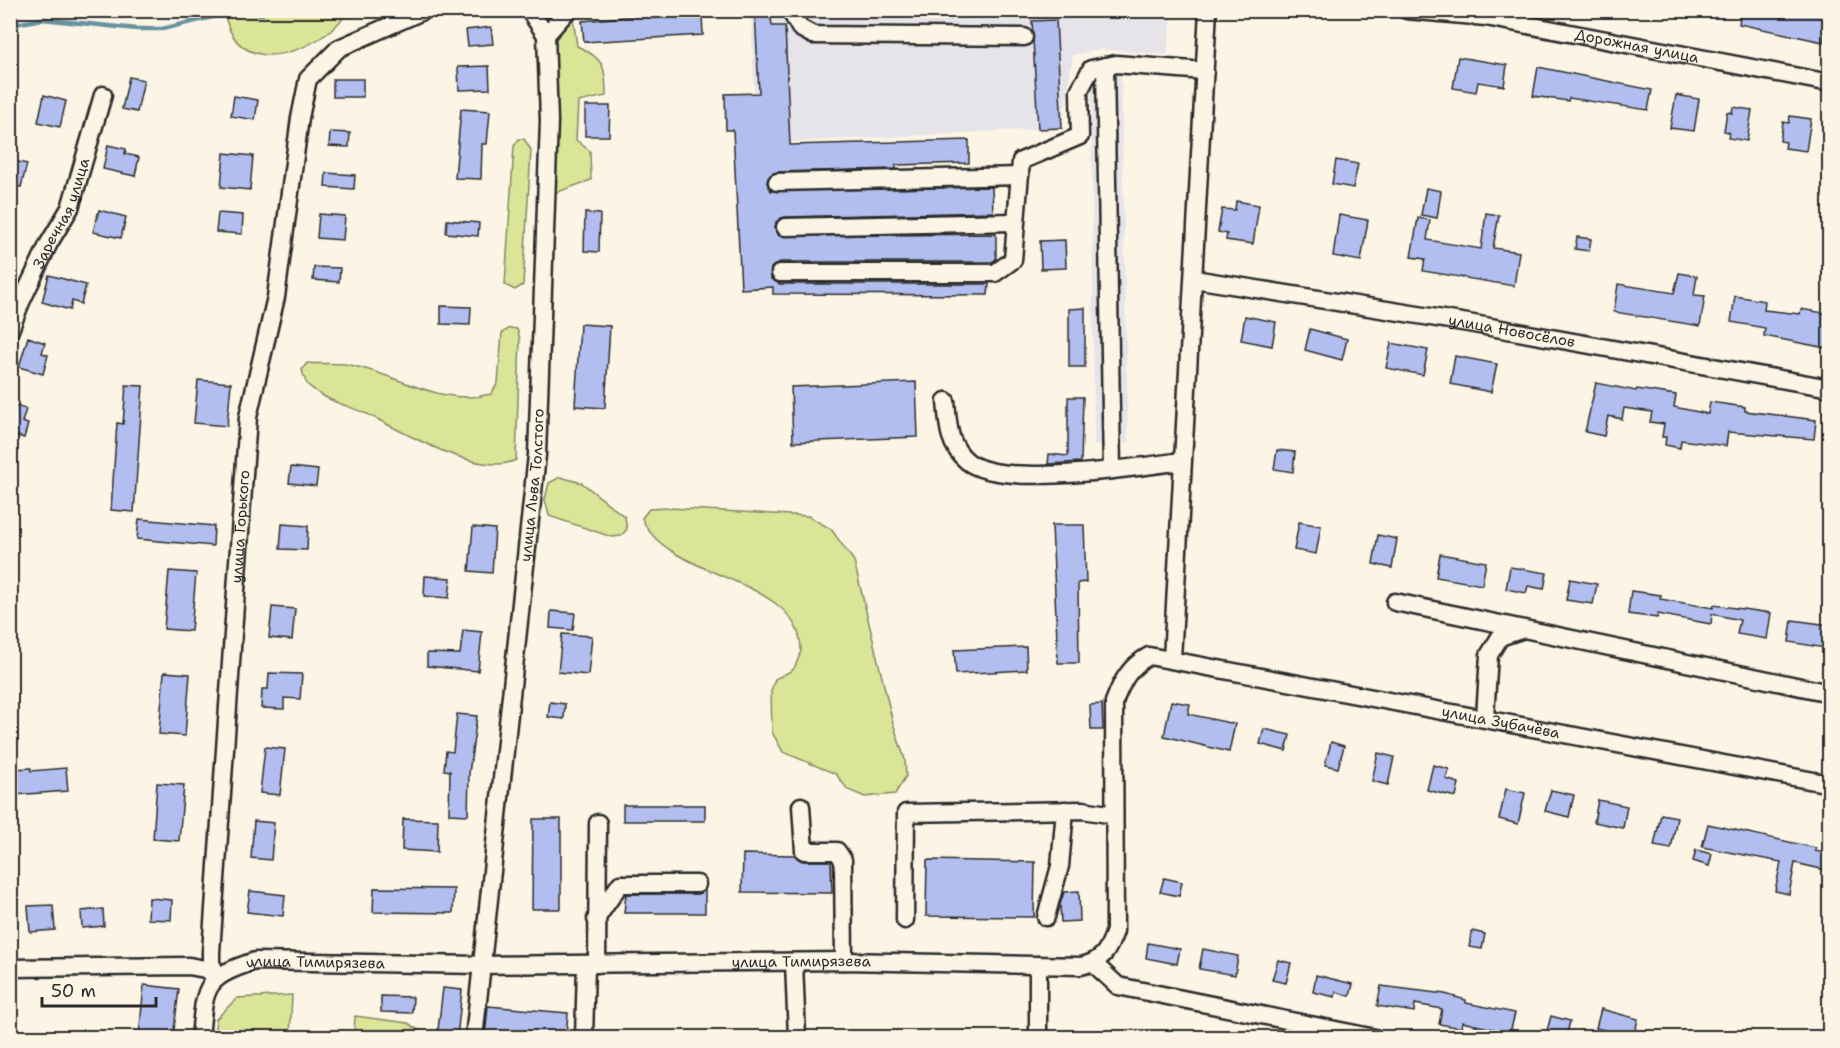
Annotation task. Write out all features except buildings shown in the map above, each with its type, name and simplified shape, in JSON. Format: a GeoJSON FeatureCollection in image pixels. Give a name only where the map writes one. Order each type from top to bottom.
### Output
{"type":"FeatureCollection","features":[{"type":"Feature","properties":{"kind":"street","name":"улица Горького"},"geometry":{"type":"LineString","coordinates":[[200,1038],[204,997],[215,979],[211,952],[248,417],[276,297],[300,118],[308,79],[339,48],[425,10]]}},
{"type":"Feature","properties":{"kind":"street"},"geometry":{"type":"LineString","coordinates":[[530,10],[546,35],[568,10]]}},
{"type":"Feature","properties":{"kind":"street"},"geometry":{"type":"LineString","coordinates":[[790,10],[800,28],[813,35],[1023,38]]}},
{"type":"Feature","properties":{"kind":"street"},"geometry":{"type":"LineString","coordinates":[[1172,659],[1208,10]]}},
{"type":"Feature","properties":{"kind":"street","name":"Дорожная улица"},"geometry":{"type":"LineString","coordinates":[[1406,10],[1502,15],[1830,83]]}},
{"type":"Feature","properties":{"kind":"street","name":"улица Льва Толстого"},"geometry":{"type":"LineString","coordinates":[[474,1038],[480,965],[537,455],[549,121],[546,35]]}},
{"type":"Feature","properties":{"kind":"street"},"geometry":{"type":"LineString","coordinates":[[780,273],[995,273],[1013,260],[1014,222],[1021,161],[1080,136],[1079,91],[1091,69],[1116,64],[1205,71]]}},
{"type":"Feature","properties":{"kind":"street"},"geometry":{"type":"LineString","coordinates":[[1105,66],[1112,470]]}},
{"type":"Feature","properties":{"kind":"street","name":"Заречная улица"},"geometry":{"type":"LineString","coordinates":[[10,330],[45,253],[70,208],[103,94]]}},
{"type":"Feature","properties":{"kind":"street"},"geometry":{"type":"LineString","coordinates":[[777,182],[1020,176]]}},
{"type":"Feature","properties":{"kind":"street"},"geometry":{"type":"LineString","coordinates":[[785,227],[1014,222]]}},
{"type":"Feature","properties":{"kind":"street","name":"улица Новосёлов"},"geometry":{"type":"LineString","coordinates":[[1194,279],[1468,323],[1830,388]]}},
{"type":"Feature","properties":{"kind":"street"},"geometry":{"type":"LineString","coordinates":[[946,401],[949,434],[961,454],[977,467],[1010,473],[1112,470],[1182,461]]}},
{"type":"Feature","properties":{"kind":"street"},"geometry":{"type":"LineString","coordinates":[[1395,602],[1830,693]]}},
{"type":"Feature","properties":{"kind":"street"},"geometry":{"type":"LineString","coordinates":[[1485,717],[1489,655],[1500,637],[1521,630]]}},
{"type":"Feature","properties":{"kind":"street","name":"улица Зубачёва"},"geometry":{"type":"LineString","coordinates":[[1093,963],[1108,953],[1115,931],[1114,702],[1120,684],[1133,665],[1149,656],[1485,717],[1830,784]]}},
{"type":"Feature","properties":{"kind":"street"},"geometry":{"type":"LineString","coordinates":[[801,806],[804,851],[837,851],[843,860],[844,961]]}},
{"type":"Feature","properties":{"kind":"street"},"geometry":{"type":"LineString","coordinates":[[906,920],[906,813],[1065,810],[1114,814]]}},
{"type":"Feature","properties":{"kind":"street"},"geometry":{"type":"LineString","coordinates":[[1046,917],[1059,866],[1065,810]]}},
{"type":"Feature","properties":{"kind":"street"},"geometry":{"type":"LineString","coordinates":[[584,1038],[596,919],[598,823]]}},
{"type":"Feature","properties":{"kind":"street"},"geometry":{"type":"LineString","coordinates":[[596,919],[620,884],[697,884]]}},
{"type":"Feature","properties":{"kind":"street","name":"улица Тимирязева"},"geometry":{"type":"LineString","coordinates":[[215,979],[226,970],[255,961],[480,965],[844,961],[1081,966],[1093,963]]}},
{"type":"Feature","properties":{"kind":"street"},"geometry":{"type":"LineString","coordinates":[[794,962],[797,1038]]}},
{"type":"Feature","properties":{"kind":"street"},"geometry":{"type":"LineString","coordinates":[[1093,963],[1118,986],[1375,1038]]}},
{"type":"Feature","properties":{"kind":"street"},"geometry":{"type":"LineString","coordinates":[[10,968],[189,966],[206,969],[215,979]]}},
{"type":"Feature","properties":{"kind":"street"},"geometry":{"type":"LineString","coordinates":[[1038,966],[1038,1038]]}},
{"type":"Feature","properties":{"kind":"shaded area"},"geometry":{"type":"Polygon","coordinates":[[[751,11],[1173,11],[1167,55],[1101,49],[1073,55],[1062,128],[792,142],[756,138],[751,11]]]}},
{"type":"Feature","properties":{"kind":"shaded area"},"geometry":{"type":"Polygon","coordinates":[[[1110,73],[1121,73],[1128,443],[1117,444],[1110,73]]]}},
{"type":"Feature","properties":{"kind":"shaded area"},"geometry":{"type":"Polygon","coordinates":[[[1091,78],[1103,78],[1106,445],[1094,445],[1091,78]]]}},
{"type":"Feature","properties":{"kind":"green space"},"geometry":{"type":"Polygon","coordinates":[[[224,10],[352,11],[329,32],[310,44],[294,51],[263,54],[250,51],[238,43],[230,30],[224,10]]]}},
{"type":"Feature","properties":{"kind":"green space"},"geometry":{"type":"Polygon","coordinates":[[[573,18],[577,46],[593,55],[602,65],[606,96],[578,102],[576,140],[590,151],[591,180],[555,193],[558,121],[554,37],[573,18]]]}},
{"type":"Feature","properties":{"kind":"green space"},"geometry":{"type":"Polygon","coordinates":[[[519,139],[524,139],[531,150],[523,285],[515,290],[505,285],[514,146],[519,139]]]}},
{"type":"Feature","properties":{"kind":"green space"},"geometry":{"type":"Polygon","coordinates":[[[510,328],[517,329],[520,339],[516,460],[500,464],[482,463],[462,458],[420,441],[367,414],[330,400],[308,385],[302,370],[307,363],[344,364],[435,393],[472,397],[491,394],[498,383],[502,333],[510,328]]]}},
{"type":"Feature","properties":{"kind":"green space"},"geometry":{"type":"Polygon","coordinates":[[[560,477],[582,483],[625,517],[627,529],[621,536],[612,537],[549,516],[545,499],[549,483],[560,477]]]}},
{"type":"Feature","properties":{"kind":"green space"},"geometry":{"type":"Polygon","coordinates":[[[669,508],[808,516],[831,529],[854,561],[893,723],[905,760],[906,776],[895,794],[865,797],[848,790],[836,774],[783,752],[772,732],[771,691],[775,679],[793,670],[799,657],[801,649],[795,625],[779,606],[756,591],[677,554],[656,538],[642,518],[649,509],[669,508]]]}},
{"type":"Feature","properties":{"kind":"green space"},"geometry":{"type":"Polygon","coordinates":[[[292,995],[290,1037],[214,1037],[216,1019],[237,998],[292,995]]]}},
{"type":"Feature","properties":{"kind":"green space"},"geometry":{"type":"Polygon","coordinates":[[[355,1016],[408,1023],[424,1034],[424,1037],[368,1037],[354,1032],[355,1016]]]}},
{"type":"Feature","properties":{"kind":"waterway"},"geometry":{"type":"LineString","coordinates":[[10,25],[42,19],[137,29],[162,29],[229,13],[262,14],[268,10]]}}]}
